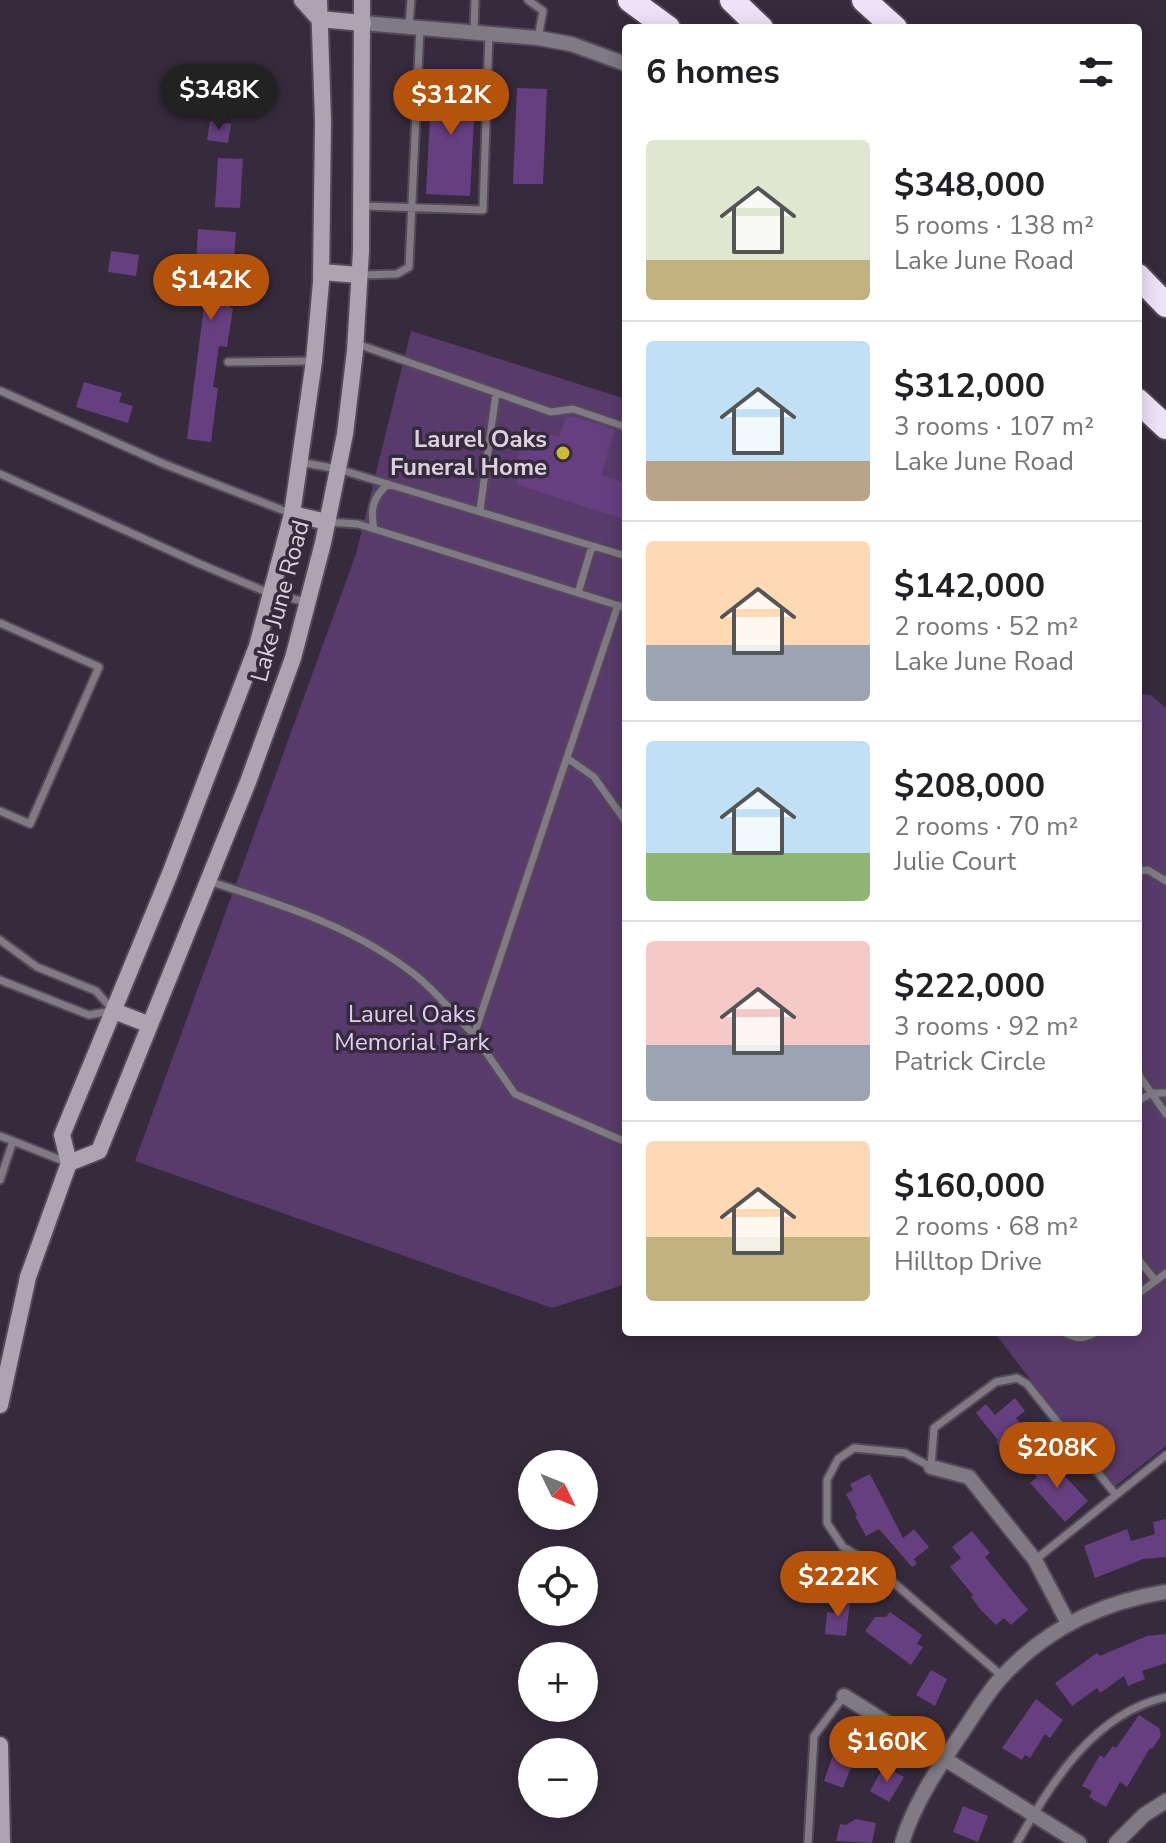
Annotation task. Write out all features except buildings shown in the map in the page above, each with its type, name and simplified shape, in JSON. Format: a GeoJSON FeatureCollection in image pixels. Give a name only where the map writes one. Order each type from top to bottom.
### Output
{"type":"FeatureCollection","features":[{"type":"Feature","properties":{"kind":"highway"},"geometry":{"type":"LineString","coordinates":[[630,0],[663,24]]}},
{"type":"Feature","properties":{"kind":"highway"},"geometry":{"type":"LineString","coordinates":[[732,0],[757,24]]}},
{"type":"Feature","properties":{"kind":"highway"},"geometry":{"type":"LineString","coordinates":[[864,0],[891,24]]}},
{"type":"Feature","properties":{"kind":"highway"},"geometry":{"type":"LineString","coordinates":[[887,0],[908,24]]}},
{"type":"Feature","properties":{"kind":"highway"},"geometry":{"type":"LineString","coordinates":[[1142,280],[1166,305]]}},
{"type":"Feature","properties":{"kind":"highway"},"geometry":{"type":"LineString","coordinates":[[1142,405],[1166,427]]}},
{"type":"Feature","properties":{"kind":"main road"},"geometry":{"type":"LineString","coordinates":[[302,0],[319,19],[363,23]]}},
{"type":"Feature","properties":{"kind":"main road","name":"Lake June Road"},"geometry":{"type":"LineString","coordinates":[[0,1405],[28,1277],[69,1163],[62,1135],[257,646],[292,514],[314,361],[321,272],[323,121],[319,0]]}},
{"type":"Feature","properties":{"kind":"main road","name":"Lake June Road"},"geometry":{"type":"LineString","coordinates":[[69,1163],[99,1151],[248,782],[293,658],[345,434],[355,343],[361,206],[362,0]]}},
{"type":"Feature","properties":{"kind":"main road"},"geometry":{"type":"LineString","coordinates":[[321,272],[359,275]]}},
{"type":"Feature","properties":{"kind":"main road"},"geometry":{"type":"LineString","coordinates":[[292,514],[327,522]]}},
{"type":"Feature","properties":{"kind":"main road"},"geometry":{"type":"LineString","coordinates":[[114,1011],[150,1025]]}},
{"type":"Feature","properties":{"kind":"main road"},"geometry":{"type":"LineString","coordinates":[[0,1745],[2,1843]]}},
{"type":"Feature","properties":{"kind":"street"},"geometry":{"type":"LineString","coordinates":[[363,23],[538,38],[571,44],[622,63]]}},
{"type":"Feature","properties":{"kind":"street"},"geometry":{"type":"LineString","coordinates":[[931,1467],[969,1477],[1035,1560],[1068,1623]]}},
{"type":"Feature","properties":{"kind":"street"},"geometry":{"type":"LineString","coordinates":[[902,1843],[922,1797],[944,1759],[1002,1676],[1031,1647],[1068,1623],[1131,1597],[1166,1592]]}},
{"type":"Feature","properties":{"kind":"street"},"geometry":{"type":"LineString","coordinates":[[844,1696],[1079,1843]]}},
{"type":"Feature","properties":{"kind":"street"},"geometry":{"type":"LineString","coordinates":[[1116,1843],[1144,1815],[1166,1801]]}},
{"type":"Feature","properties":{"kind":"lane"},"geometry":{"type":"LineString","coordinates":[[359,275],[397,274],[409,267],[413,209],[415,27],[411,0]]}},
{"type":"Feature","properties":{"kind":"lane"},"geometry":{"type":"LineString","coordinates":[[361,206],[483,210],[481,32],[475,0]]}},
{"type":"Feature","properties":{"kind":"lane"},"geometry":{"type":"LineString","coordinates":[[528,0],[543,11],[538,38]]}},
{"type":"Feature","properties":{"kind":"lane"},"geometry":{"type":"LineString","coordinates":[[355,343],[551,412],[573,409],[622,426]]}},
{"type":"Feature","properties":{"kind":"lane"},"geometry":{"type":"LineString","coordinates":[[228,362],[314,361]]}},
{"type":"Feature","properties":{"kind":"lane"},"geometry":{"type":"LineString","coordinates":[[1,391],[164,464],[292,514]]}},
{"type":"Feature","properties":{"kind":"lane"},"geometry":{"type":"LineString","coordinates":[[480,510],[496,393]]}},
{"type":"Feature","properties":{"kind":"lane"},"geometry":{"type":"LineString","coordinates":[[299,462],[338,469],[622,555]]}},
{"type":"Feature","properties":{"kind":"lane"},"geometry":{"type":"LineString","coordinates":[[0,474],[32,491],[271,594],[307,602]]}},
{"type":"Feature","properties":{"kind":"lane"},"geometry":{"type":"LineString","coordinates":[[374,529],[371,513],[376,495],[388,484]]}},
{"type":"Feature","properties":{"kind":"lane"},"geometry":{"type":"LineString","coordinates":[[327,522],[358,524],[622,607],[567,758],[474,1035]]}},
{"type":"Feature","properties":{"kind":"lane"},"geometry":{"type":"LineString","coordinates":[[578,593],[592,546]]}},
{"type":"Feature","properties":{"kind":"lane"},"geometry":{"type":"LineString","coordinates":[[0,623],[99,667],[30,824],[0,811]]}},
{"type":"Feature","properties":{"kind":"lane"},"geometry":{"type":"LineString","coordinates":[[567,758],[594,777],[622,816]]}},
{"type":"Feature","properties":{"kind":"lane"},"geometry":{"type":"LineString","coordinates":[[1142,871],[1148,870],[1166,881]]}},
{"type":"Feature","properties":{"kind":"lane"},"geometry":{"type":"LineString","coordinates":[[208,881],[323,920],[374,945],[417,976],[474,1035],[515,1094],[622,1140]]}},
{"type":"Feature","properties":{"kind":"lane"},"geometry":{"type":"LineString","coordinates":[[0,940],[37,967],[96,991],[114,1011]]}},
{"type":"Feature","properties":{"kind":"lane"},"geometry":{"type":"LineString","coordinates":[[0,980],[89,1015],[114,1011]]}},
{"type":"Feature","properties":{"kind":"lane"},"geometry":{"type":"LineString","coordinates":[[1142,1079],[1166,1114]]}},
{"type":"Feature","properties":{"kind":"lane"},"geometry":{"type":"LineString","coordinates":[[1142,1099],[1152,1093],[1166,1093]]}},
{"type":"Feature","properties":{"kind":"lane"},"geometry":{"type":"LineString","coordinates":[[0,1136],[69,1163]]}},
{"type":"Feature","properties":{"kind":"lane"},"geometry":{"type":"LineString","coordinates":[[0,1180],[13,1141]]}},
{"type":"Feature","properties":{"kind":"lane"},"geometry":{"type":"LineString","coordinates":[[1142,1264],[1155,1280]]}},
{"type":"Feature","properties":{"kind":"lane"},"geometry":{"type":"LineString","coordinates":[[1142,1291],[1166,1273]]}},
{"type":"Feature","properties":{"kind":"lane"},"geometry":{"type":"LineString","coordinates":[[1071,1336],[1076,1339],[1090,1336]]}},
{"type":"Feature","properties":{"kind":"lane"},"geometry":{"type":"LineString","coordinates":[[1002,1676],[872,1564],[843,1547],[827,1523],[827,1480],[838,1459],[854,1448],[905,1453],[931,1467],[934,1428],[996,1382],[1017,1378],[1027,1384],[1116,1495]]}},
{"type":"Feature","properties":{"kind":"lane"},"geometry":{"type":"LineString","coordinates":[[1035,1560],[1166,1455]]}},
{"type":"Feature","properties":{"kind":"lane"},"geometry":{"type":"LineString","coordinates":[[808,1843],[814,1736],[844,1696]]}},
{"type":"Feature","properties":{"kind":"lane"},"geometry":{"type":"LineString","coordinates":[[1017,1843],[1033,1815],[1085,1743],[1128,1711],[1147,1701],[1166,1697]]}},
{"type":"Feature","properties":{"kind":"green space","name":"Laurel Oaks Memorial Park"},"geometry":{"type":"Polygon","coordinates":[[[411,331],[622,398],[622,1285],[552,1308],[135,1161],[356,554],[411,331]]]}},
{"type":"Feature","properties":{"kind":"green space"},"geometry":{"type":"Polygon","coordinates":[[[1142,694],[1151,695],[1166,708],[1166,1446],[1113,1488],[997,1336],[1142,1336],[1142,694]]]}},
{"type":"Feature","properties":{"kind":"place","name":"Laurel Oaks Funeral Home"},"geometry":{"type":"Point","coordinates":[563,453]}}]}
